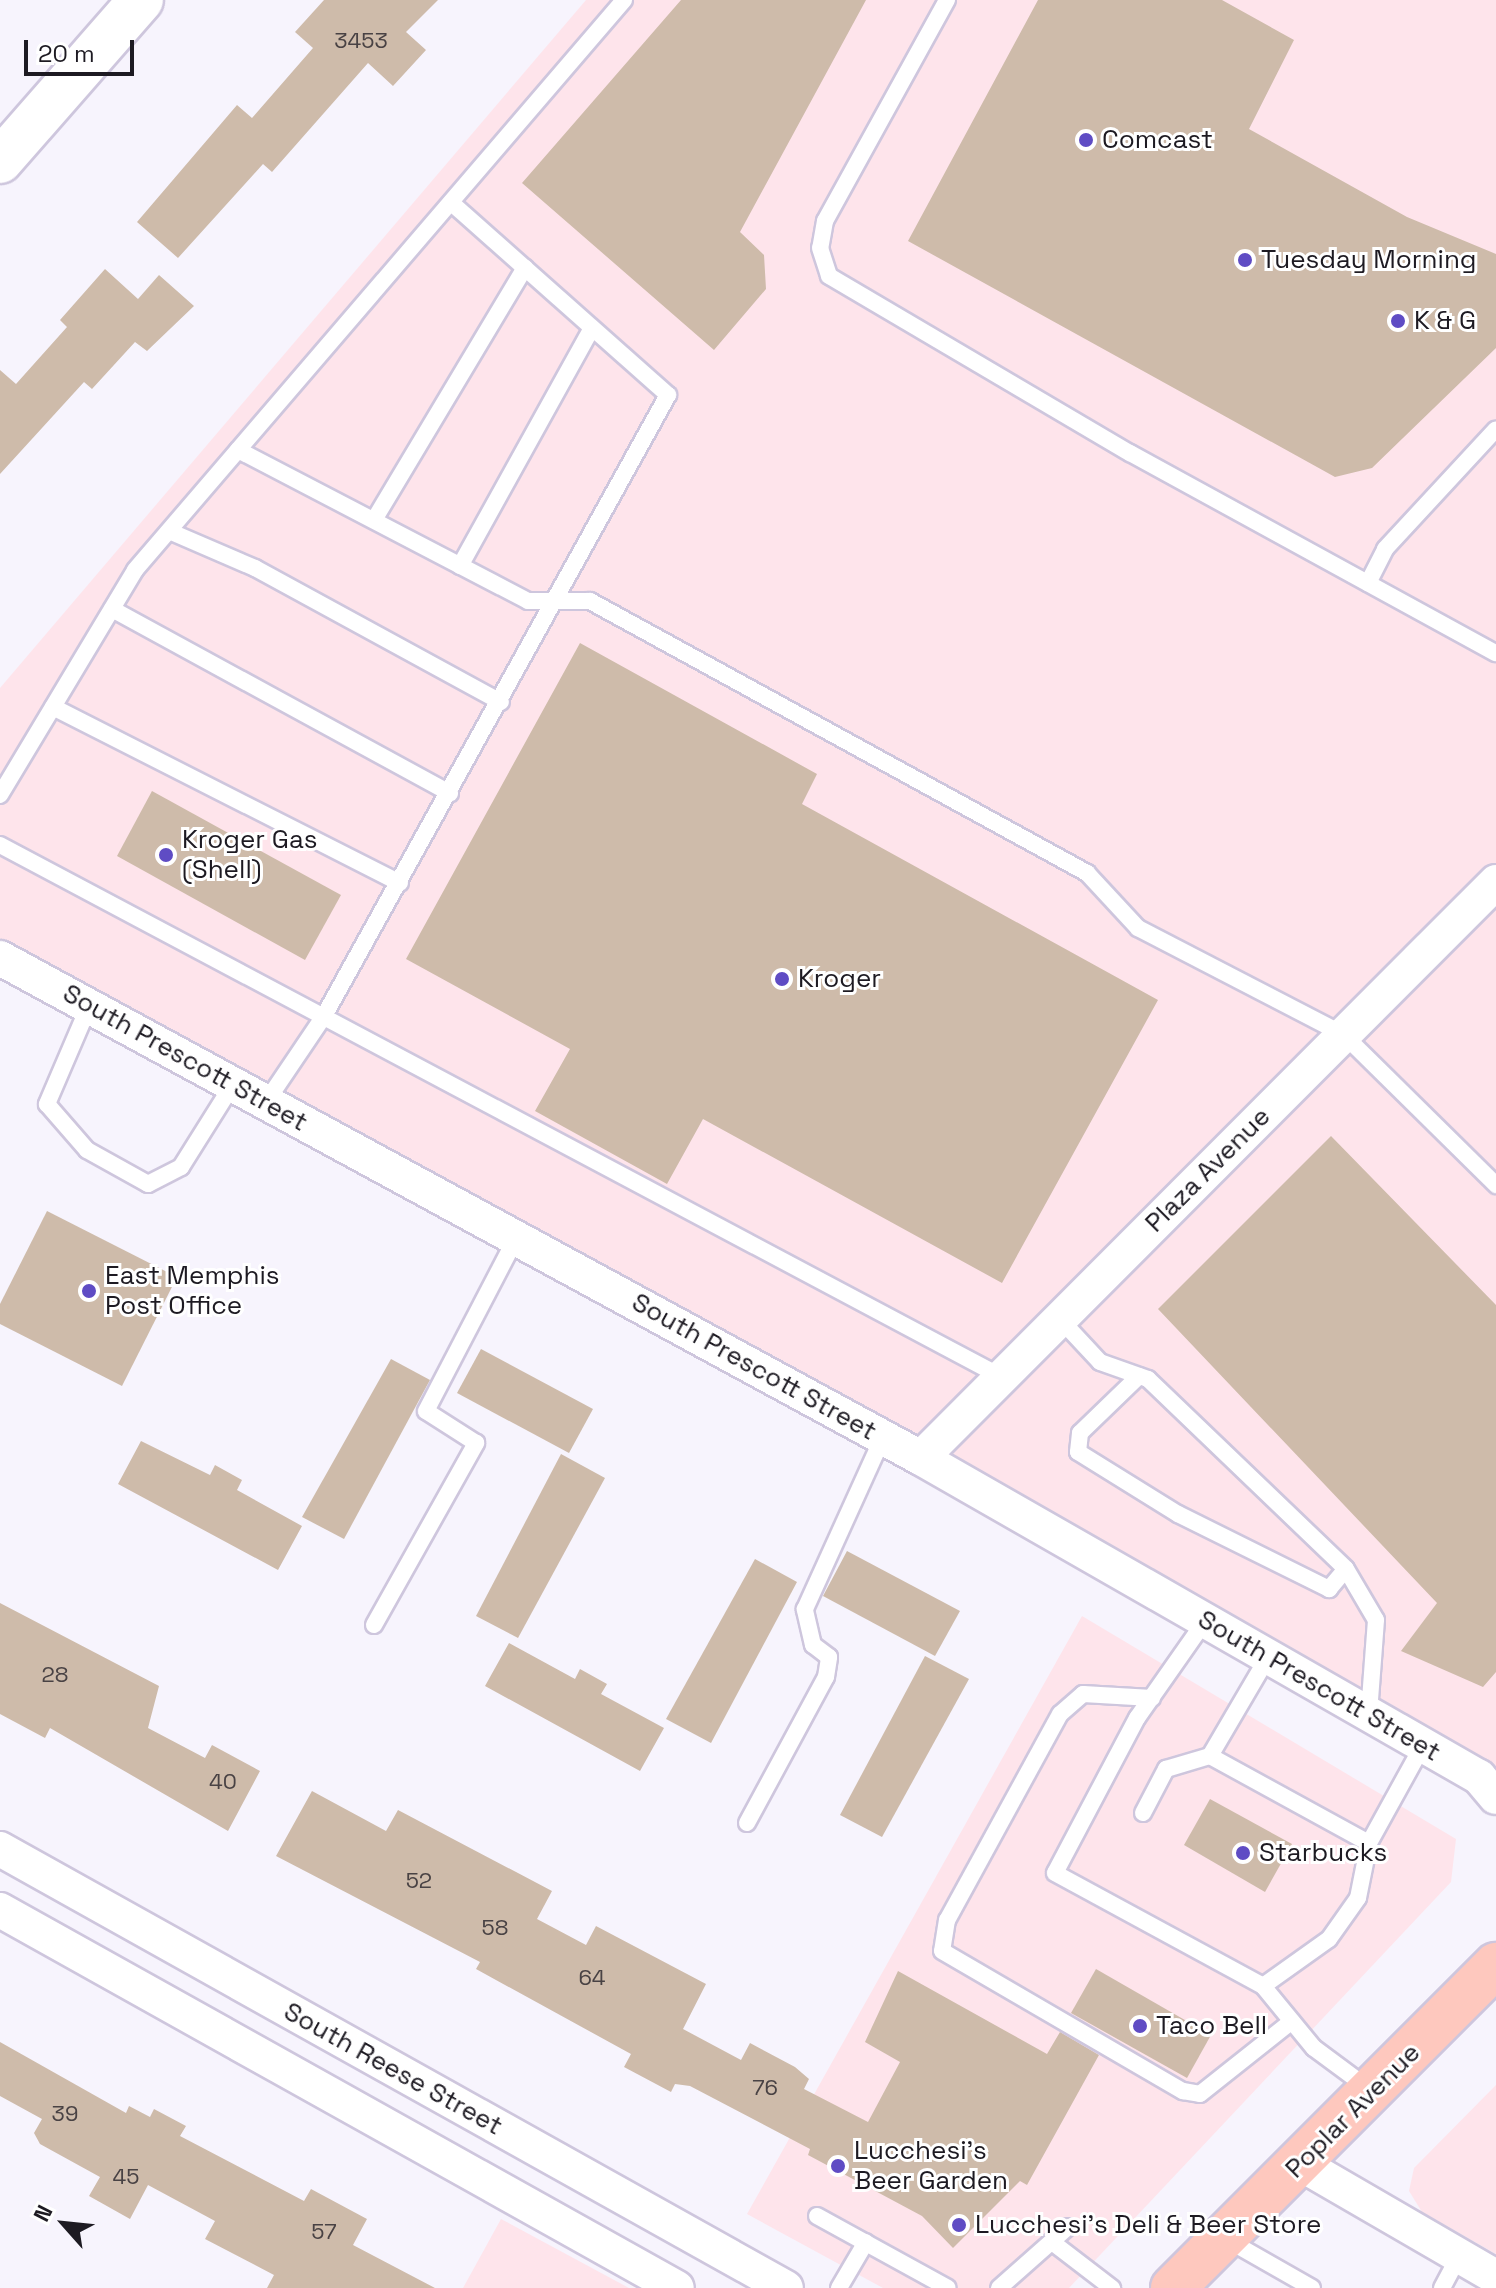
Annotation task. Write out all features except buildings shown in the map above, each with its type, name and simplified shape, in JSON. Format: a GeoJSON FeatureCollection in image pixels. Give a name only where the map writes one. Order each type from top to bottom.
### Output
{"type":"FeatureCollection","features":[{"type":"Feature","properties":{"kind":"main road"},"geometry":{"type":"LineString","coordinates":[[0,161],[141,0]]}},
{"type":"Feature","properties":{"kind":"main road","name":"Poplar Avenue"},"geometry":{"type":"LineString","coordinates":[[1173,2288],[1301,2164],[1496,1965]]}},
{"type":"Feature","properties":{"kind":"street","name":"Plaza Avenue"},"geometry":{"type":"LineString","coordinates":[[921,1458],[1496,882]]}},
{"type":"Feature","properties":{"kind":"street","name":"South Prescott Street"},"geometry":{"type":"LineString","coordinates":[[4,968],[89,1006],[883,1437],[1423,1745],[1490,1778]]}},
{"type":"Feature","properties":{"kind":"street","name":"South Reese Street"},"geometry":{"type":"LineString","coordinates":[[0,1849],[786,2288]]}},
{"type":"Feature","properties":{"kind":"street","name":"South Reese Street"},"geometry":{"type":"LineString","coordinates":[[0,1910],[677,2288]]}},
{"type":"Feature","properties":{"kind":"street"},"geometry":{"type":"LineString","coordinates":[[1301,2164],[1496,2277]]}},
{"type":"Feature","properties":{"kind":"lane"},"geometry":{"type":"LineString","coordinates":[[0,795],[112,609],[169,531],[624,0]]}},
{"type":"Feature","properties":{"kind":"lane"},"geometry":{"type":"LineString","coordinates":[[947,0],[825,221],[820,248],[829,276],[1496,653]]}},
{"type":"Feature","properties":{"kind":"lane"},"geometry":{"type":"LineString","coordinates":[[266,1102],[324,1016],[400,883],[668,395],[451,202]]}},
{"type":"Feature","properties":{"kind":"lane"},"geometry":{"type":"LineString","coordinates":[[374,520],[525,268]]}},
{"type":"Feature","properties":{"kind":"lane"},"geometry":{"type":"LineString","coordinates":[[460,566],[592,328]]}},
{"type":"Feature","properties":{"kind":"lane"},"geometry":{"type":"LineString","coordinates":[[1368,583],[1385,549],[1496,429]]}},
{"type":"Feature","properties":{"kind":"lane"},"geometry":{"type":"LineString","coordinates":[[238,450],[528,601],[590,601],[1087,873],[1138,928],[1344,1035],[1496,1185]]}},
{"type":"Feature","properties":{"kind":"lane"},"geometry":{"type":"LineString","coordinates":[[169,531],[255,568],[501,702]]}},
{"type":"Feature","properties":{"kind":"lane"},"geometry":{"type":"LineString","coordinates":[[112,609],[450,793]]}},
{"type":"Feature","properties":{"kind":"lane"},"geometry":{"type":"LineString","coordinates":[[53,707],[400,883]]}},
{"type":"Feature","properties":{"kind":"lane"},"geometry":{"type":"LineString","coordinates":[[0,845],[1000,1376]]}},
{"type":"Feature","properties":{"kind":"lane"},"geometry":{"type":"LineString","coordinates":[[89,1006],[47,1104],[87,1150],[148,1184],[181,1167],[233,1084]]}},
{"type":"Feature","properties":{"kind":"lane"},"geometry":{"type":"LineString","coordinates":[[374,1625],[476,1443],[426,1411],[516,1238]]}},
{"type":"Feature","properties":{"kind":"lane"},"geometry":{"type":"LineString","coordinates":[[1059,1318],[1100,1362],[1139,1376],[1346,1569],[1376,1620],[1369,1714]]}},
{"type":"Feature","properties":{"kind":"lane"},"geometry":{"type":"LineString","coordinates":[[1139,1376],[1080,1433],[1078,1452],[1178,1514],[1329,1589],[1346,1569]]}},
{"type":"Feature","properties":{"kind":"lane"},"geometry":{"type":"LineString","coordinates":[[747,1823],[826,1677],[829,1657],[813,1645],[805,1609],[883,1437]]}},
{"type":"Feature","properties":{"kind":"lane"},"geometry":{"type":"LineString","coordinates":[[1205,1621],[1152,1698],[1055,1873],[1263,1986],[1314,2048],[1372,2092]]}},
{"type":"Feature","properties":{"kind":"lane"},"geometry":{"type":"LineString","coordinates":[[1143,1813],[1166,1769],[1210,1756],[1268,1657]]}},
{"type":"Feature","properties":{"kind":"lane"},"geometry":{"type":"LineString","coordinates":[[1152,1698],[1083,1694],[1060,1714],[947,1920],[942,1951],[1183,2091],[1200,2094],[1292,2021]]}},
{"type":"Feature","properties":{"kind":"lane"},"geometry":{"type":"LineString","coordinates":[[1263,1986],[1329,1939],[1358,1898],[1369,1843],[1423,1745]]}},
{"type":"Feature","properties":{"kind":"lane"},"geometry":{"type":"LineString","coordinates":[[1210,1756],[1369,1843]]}},
{"type":"Feature","properties":{"kind":"lane"},"geometry":{"type":"LineString","coordinates":[[817,2216],[948,2288]]}},
{"type":"Feature","properties":{"kind":"lane"},"geometry":{"type":"LineString","coordinates":[[1000,2288],[1068,2227]]}},
{"type":"Feature","properties":{"kind":"lane"},"geometry":{"type":"LineString","coordinates":[[1224,2238],[1312,2288]]}},
{"type":"Feature","properties":{"kind":"lane"},"geometry":{"type":"LineString","coordinates":[[839,2288],[866,2242]]}},
{"type":"Feature","properties":{"kind":"lane"},"geometry":{"type":"LineString","coordinates":[[1052,2242],[1112,2288]]}},
{"type":"Feature","properties":{"kind":"lane"},"geometry":{"type":"LineString","coordinates":[[1442,2288],[1459,2256]]}},
{"type":"Feature","properties":{"kind":"shaded area"},"geometry":{"type":"Polygon","coordinates":[[[586,0],[1496,0],[1496,1797],[0,958],[0,688],[586,0]]]}},
{"type":"Feature","properties":{"kind":"shaded area"},"geometry":{"type":"Polygon","coordinates":[[[1082,1616],[1456,1839],[1451,1882],[1069,2288],[883,2288],[747,2214],[1082,1616]]]}},
{"type":"Feature","properties":{"kind":"shaded area"},"geometry":{"type":"Polygon","coordinates":[[[1496,2085],[1496,2254],[1422,2212],[1409,2191],[1414,2168],[1496,2085]]]}},
{"type":"Feature","properties":{"kind":"shaded area"},"geometry":{"type":"Polygon","coordinates":[[[501,2219],[629,2288],[463,2288],[501,2219]]]}},
{"type":"Feature","properties":{"kind":"place","name":"Comcast"},"geometry":{"type":"Point","coordinates":[1086,140]}},
{"type":"Feature","properties":{"kind":"place","name":"Tuesday Morning"},"geometry":{"type":"Point","coordinates":[1245,260]}},
{"type":"Feature","properties":{"kind":"place","name":"K & G"},"geometry":{"type":"Point","coordinates":[1398,321]}},
{"type":"Feature","properties":{"kind":"place","name":"Kroger Gas (Shell)"},"geometry":{"type":"Point","coordinates":[166,855]}},
{"type":"Feature","properties":{"kind":"place","name":"Kroger"},"geometry":{"type":"Point","coordinates":[782,979]}},
{"type":"Feature","properties":{"kind":"place","name":"East Memphis Post Office"},"geometry":{"type":"Point","coordinates":[89,1291]}},
{"type":"Feature","properties":{"kind":"place","name":"Starbucks"},"geometry":{"type":"Point","coordinates":[1243,1853]}},
{"type":"Feature","properties":{"kind":"place","name":"Taco Bell"},"geometry":{"type":"Point","coordinates":[1140,2026]}},
{"type":"Feature","properties":{"kind":"place","name":"Lucchesi's Beer Garden"},"geometry":{"type":"Point","coordinates":[838,2166]}},
{"type":"Feature","properties":{"kind":"place","name":"Lucchesi's Deli & Beer Store"},"geometry":{"type":"Point","coordinates":[959,2225]}}]}
